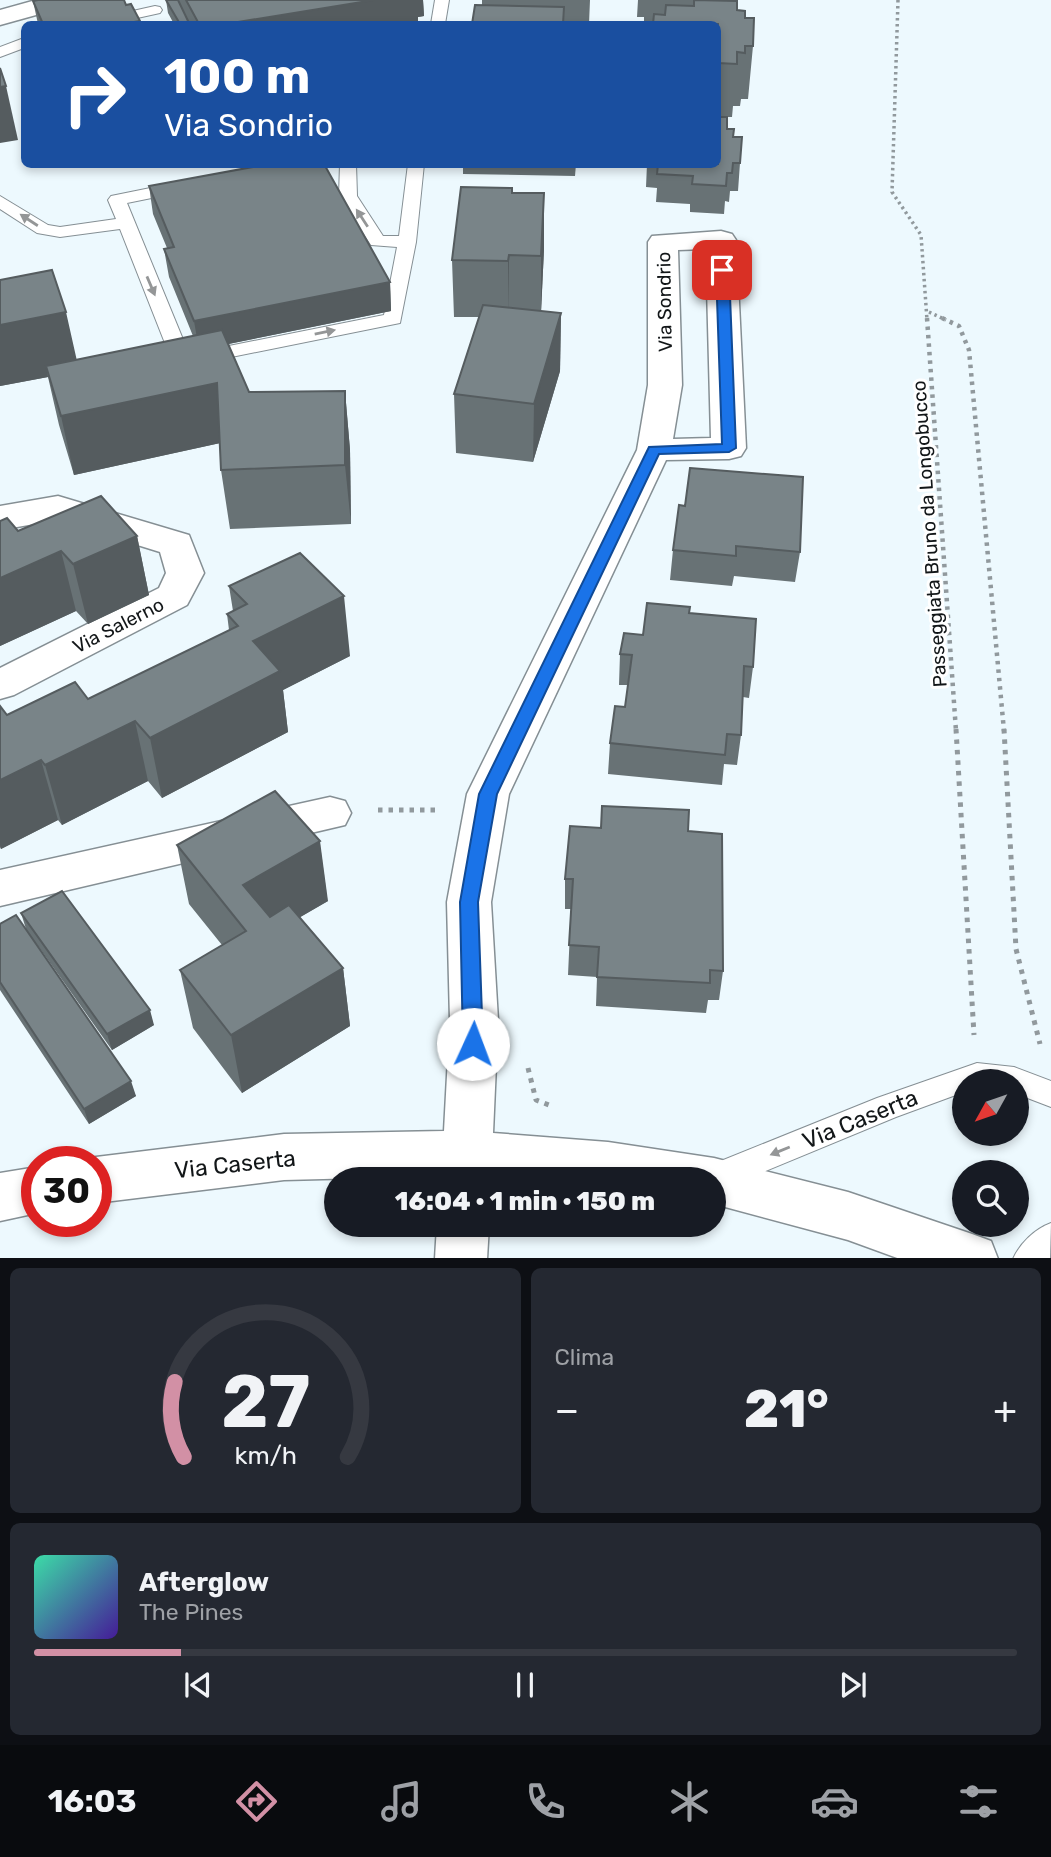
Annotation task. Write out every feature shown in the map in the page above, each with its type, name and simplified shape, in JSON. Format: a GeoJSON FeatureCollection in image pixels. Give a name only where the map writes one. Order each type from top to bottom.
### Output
{"type":"FeatureCollection","features":[{"type":"Feature","properties":{"kind":"street"},"geometry":{"type":"LineString","coordinates":[[0,18],[63,0]]}},
{"type":"Feature","properties":{"kind":"street","name":"Via Sondrio"},"geometry":{"type":"LineString","coordinates":[[466,1166],[474,1020],[469,902],[488,794],[654,450],[665,385],[663,242],[720,240],[729,448],[654,450]]}},
{"type":"Feature","properties":{"kind":"street","name":"Via Salerno"},"geometry":{"type":"LineString","coordinates":[[0,518],[58,508],[176,544],[185,573],[174,596],[0,685]]}},
{"type":"Feature","properties":{"kind":"street"},"geometry":{"type":"LineString","coordinates":[[0,888],[331,813]]}},
{"type":"Feature","properties":{"kind":"street","name":"Via Caserta"},"geometry":{"type":"LineString","coordinates":[[112,1178],[284,1157],[466,1166],[622,1167]]}},
{"type":"Feature","properties":{"kind":"street","name":"Via Caserta"},"geometry":{"type":"LineString","coordinates":[[726,1184],[848,1216],[972,1258]]}},
{"type":"Feature","properties":{"kind":"street"},"geometry":{"type":"LineString","coordinates":[[0,1197],[21,1193]]}},
{"type":"Feature","properties":{"kind":"street"},"geometry":{"type":"LineString","coordinates":[[461,1258],[462,1237]]}},
{"type":"Feature","properties":{"kind":"lane"},"geometry":{"type":"LineString","coordinates":[[438,21],[442,0]]}},
{"type":"Feature","properties":{"kind":"lane"},"geometry":{"type":"LineString","coordinates":[[102,21],[155,4],[162,21]]}},
{"type":"Feature","properties":{"kind":"lane"},"geometry":{"type":"LineString","coordinates":[[0,52],[21,44]]}},
{"type":"Feature","properties":{"kind":"lane"},"geometry":{"type":"LineString","coordinates":[[348,168],[348,196],[377,241],[407,242]]}},
{"type":"Feature","properties":{"kind":"lane"},"geometry":{"type":"LineString","coordinates":[[194,184],[117,200],[124,223],[182,361],[393,319],[407,242],[416,168]]}},
{"type":"Feature","properties":{"kind":"lane"},"geometry":{"type":"LineString","coordinates":[[0,201],[43,229],[60,232],[124,223]]}},
{"type":"Feature","properties":{"kind":"lane","name":"Via Caserta"},"geometry":{"type":"LineString","coordinates":[[726,1174],[887,1107],[952,1084]]}},
{"type":"Feature","properties":{"kind":"lane","name":"Via Caserta"},"geometry":{"type":"LineString","coordinates":[[1029,1085],[1049,1092]]}},
{"type":"Feature","properties":{"kind":"lane"},"geometry":{"type":"LineString","coordinates":[[1028,1258],[1051,1237]]}},
{"type":"Feature","properties":{"kind":"path","name":"Passeggiata Bruno da Longobucco"},"geometry":{"type":"LineString","coordinates":[[898,0],[892,192],[922,235],[977,1069]]}},
{"type":"Feature","properties":{"kind":"path"},"geometry":{"type":"LineString","coordinates":[[929,312],[959,326],[969,350],[1003,720],[1016,949],[1043,1054],[1049,1092]]}},
{"type":"Feature","properties":{"kind":"path"},"geometry":{"type":"LineString","coordinates":[[331,813],[373,810],[486,810]]}},
{"type":"Feature","properties":{"kind":"path"},"geometry":{"type":"LineString","coordinates":[[528,1057],[536,1100],[558,1108]]}},
{"type":"Feature","properties":{"kind":"building"},"geometry":{"type":"Polygon","coordinates":[[[124,0],[126,5],[131,4],[140,21],[42,21],[33,1],[124,0]]]}},
{"type":"Feature","properties":{"kind":"building"},"geometry":{"type":"Polygon","coordinates":[[[166,0],[178,0],[188,21],[178,21],[166,0]]]}},
{"type":"Feature","properties":{"kind":"building"},"geometry":{"type":"Polygon","coordinates":[[[186,0],[374,0],[244,21],[197,21],[186,0]]]}},
{"type":"Feature","properties":{"kind":"building"},"geometry":{"type":"Polygon","coordinates":[[[694,0],[737,1],[737,10],[745,11],[745,18],[754,18],[753,46],[745,46],[745,53],[737,52],[737,64],[721,63],[721,21],[653,21],[654,14],[665,15],[666,5],[694,6],[694,0]]]}},
{"type":"Feature","properties":{"kind":"building"},"geometry":{"type":"Polygon","coordinates":[[[475,5],[564,7],[563,21],[472,21],[475,5]]]}},
{"type":"Feature","properties":{"kind":"building"},"geometry":{"type":"Polygon","coordinates":[[[0,68],[6,86],[0,87],[0,68]]]}},
{"type":"Feature","properties":{"kind":"building"},"geometry":{"type":"Polygon","coordinates":[[[721,117],[727,117],[727,129],[734,129],[733,137],[742,137],[740,163],[733,163],[732,173],[727,173],[726,186],[692,184],[693,176],[657,174],[658,168],[721,168],[721,117]]]}},
{"type":"Feature","properties":{"kind":"building"},"geometry":{"type":"Polygon","coordinates":[[[247,168],[326,168],[390,282],[194,321],[164,249],[174,247],[149,186],[247,168]]]}},
{"type":"Feature","properties":{"kind":"building"},"geometry":{"type":"Polygon","coordinates":[[[461,187],[512,188],[512,193],[544,193],[541,256],[509,255],[508,261],[452,260],[461,187]]]}},
{"type":"Feature","properties":{"kind":"building"},"geometry":{"type":"Polygon","coordinates":[[[52,270],[66,312],[0,325],[0,280],[52,270]]]}},
{"type":"Feature","properties":{"kind":"building"},"geometry":{"type":"Polygon","coordinates":[[[483,305],[561,313],[534,404],[454,394],[483,305]]]}},
{"type":"Feature","properties":{"kind":"building"},"geometry":{"type":"Polygon","coordinates":[[[222,330],[249,392],[345,391],[345,465],[221,470],[217,383],[61,416],[46,366],[222,330]]]}},
{"type":"Feature","properties":{"kind":"building"},"geometry":{"type":"Polygon","coordinates":[[[690,468],[803,477],[800,552],[736,546],[736,556],[673,550],[679,505],[685,506],[690,468]]]}},
{"type":"Feature","properties":{"kind":"building"},"geometry":{"type":"Polygon","coordinates":[[[101,496],[137,536],[73,564],[61,551],[0,578],[0,521],[7,518],[18,531],[101,496]]]}},
{"type":"Feature","properties":{"kind":"building"},"geometry":{"type":"Polygon","coordinates":[[[300,553],[344,596],[253,641],[280,671],[150,738],[135,721],[45,765],[41,760],[0,780],[0,706],[7,715],[75,682],[88,699],[238,626],[227,614],[247,604],[229,586],[300,553]]]}},
{"type":"Feature","properties":{"kind":"building"},"geometry":{"type":"Polygon","coordinates":[[[647,603],[690,607],[689,613],[756,619],[753,667],[744,666],[741,735],[727,734],[725,755],[610,743],[615,706],[625,707],[632,655],[620,654],[624,633],[643,635],[647,603]]]}},
{"type":"Feature","properties":{"kind":"building"},"geometry":{"type":"Polygon","coordinates":[[[275,791],[320,841],[243,885],[270,917],[289,905],[343,968],[231,1035],[180,970],[246,931],[177,845],[275,791]]]}},
{"type":"Feature","properties":{"kind":"building"},"geometry":{"type":"Polygon","coordinates":[[[602,806],[689,810],[688,831],[722,834],[723,971],[710,970],[710,983],[597,977],[599,947],[569,945],[573,879],[565,879],[570,826],[601,828],[602,806]]]}},
{"type":"Feature","properties":{"kind":"building"},"geometry":{"type":"Polygon","coordinates":[[[62,891],[150,1010],[107,1034],[21,913],[62,891]]]}},
{"type":"Feature","properties":{"kind":"building"},"geometry":{"type":"Polygon","coordinates":[[[16,915],[131,1081],[84,1109],[0,982],[0,924],[16,915]]]}},
{"type":"Feature","properties":{"kind":"route"},"geometry":{"type":"LineString","coordinates":[[473,1044],[469,902],[488,794],[654,450],[729,448],[722,270]]}}]}
